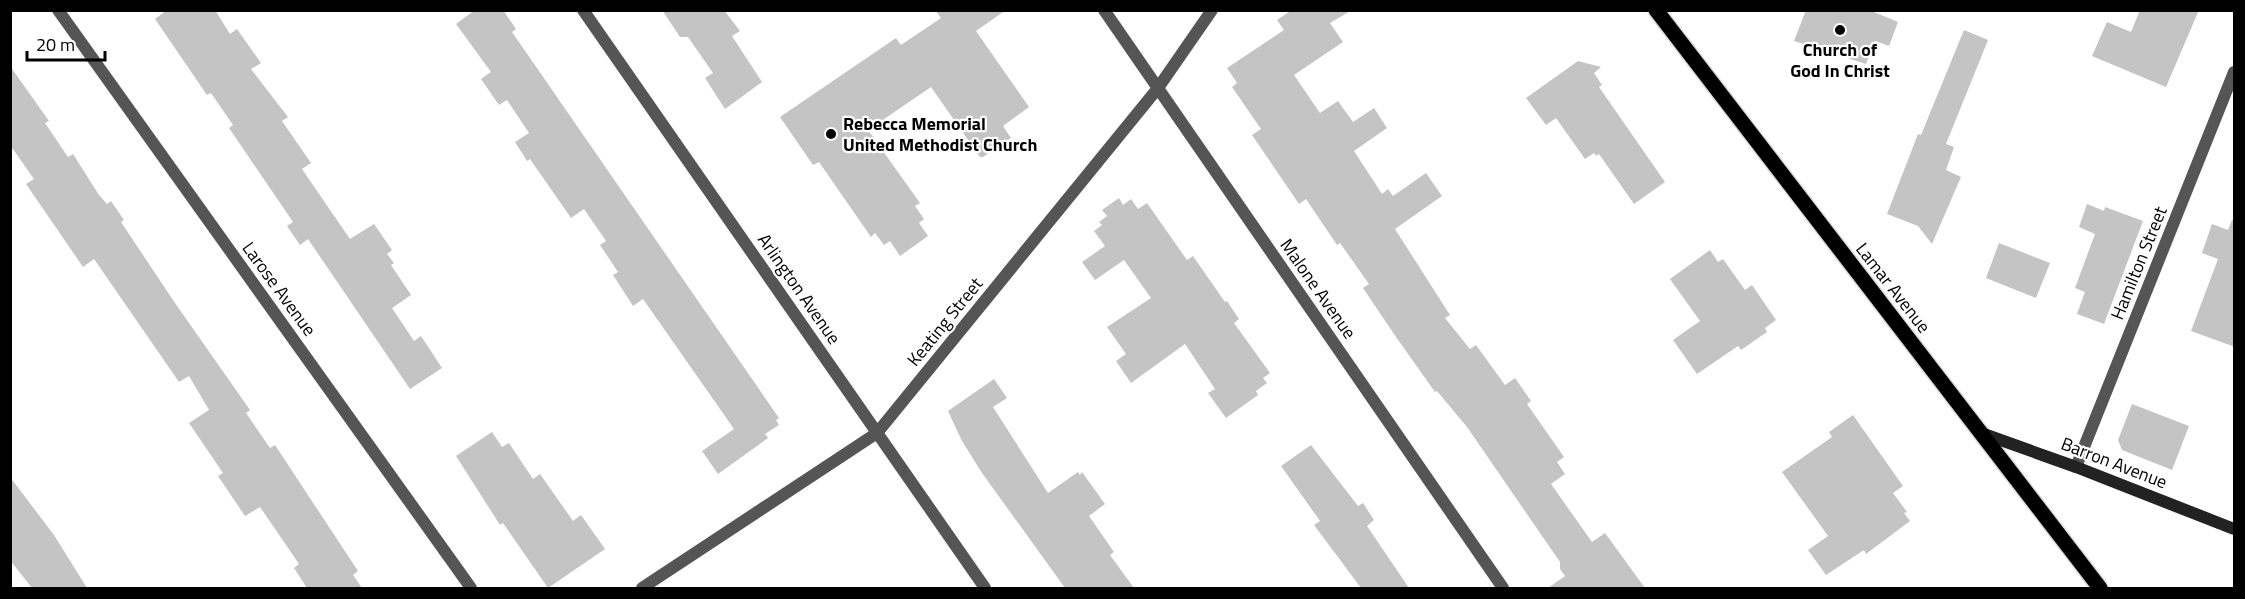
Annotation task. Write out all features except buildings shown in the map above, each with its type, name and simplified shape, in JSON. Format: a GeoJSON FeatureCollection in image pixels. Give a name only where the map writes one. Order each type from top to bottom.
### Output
{"type":"FeatureCollection","features":[{"type":"Feature","properties":{"kind":"main road","name":"Lamar Avenue"},"geometry":{"type":"LineString","coordinates":[[1656,10],[2100,588]]}},
{"type":"Feature","properties":{"kind":"main road","name":"Barron Avenue"},"geometry":{"type":"LineString","coordinates":[[1980,432],[2235,529]]}},
{"type":"Feature","properties":{"kind":"street","name":"Larose Avenue"},"geometry":{"type":"LineString","coordinates":[[58,10],[471,588]]}},
{"type":"Feature","properties":{"kind":"street","name":"Arlington Avenue"},"geometry":{"type":"LineString","coordinates":[[583,10],[985,588]]}},
{"type":"Feature","properties":{"kind":"street","name":"Malone Avenue"},"geometry":{"type":"LineString","coordinates":[[1104,10],[1503,588]]}},
{"type":"Feature","properties":{"kind":"street","name":"Keating Street"},"geometry":{"type":"LineString","coordinates":[[642,588],[877,433],[1158,88],[1212,10]]}},
{"type":"Feature","properties":{"kind":"street","name":"Hamilton Street"},"geometry":{"type":"LineString","coordinates":[[2076,467],[2235,72]]}},
{"type":"Feature","properties":{"kind":"place","name":"Church of God In Christ"},"geometry":{"type":"Point","coordinates":[1840,30]}},
{"type":"Feature","properties":{"kind":"place","name":"Rebecca Memorial United Methodist Church"},"geometry":{"type":"Point","coordinates":[831,134]}}]}
